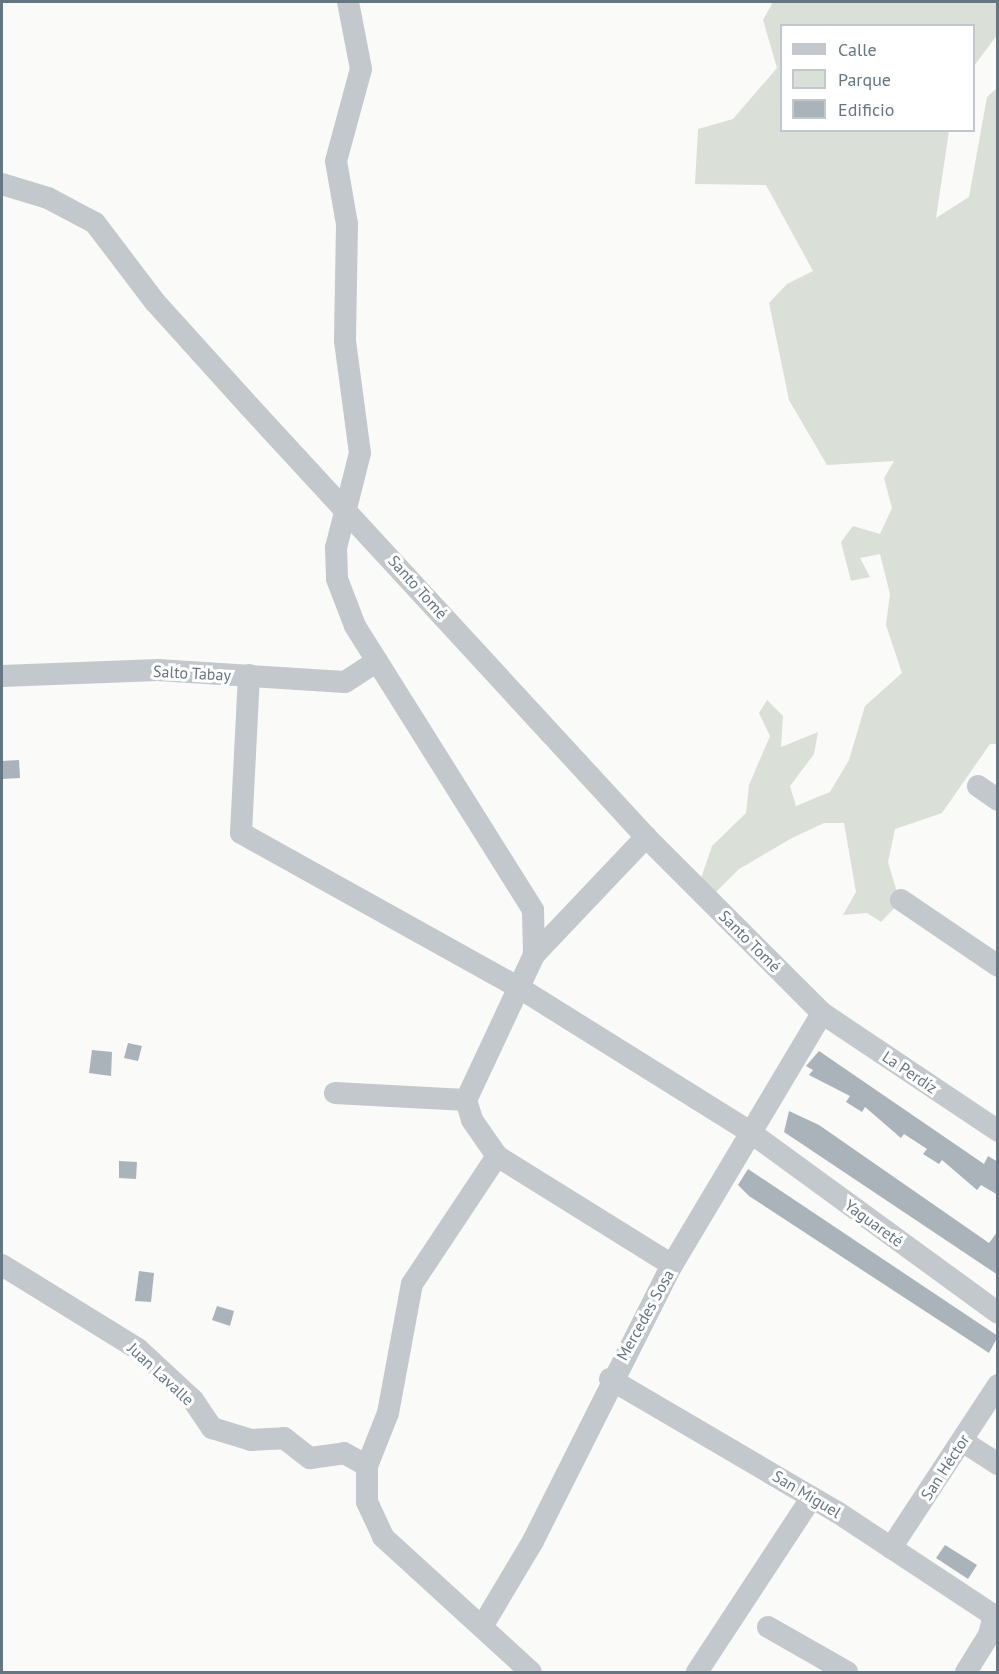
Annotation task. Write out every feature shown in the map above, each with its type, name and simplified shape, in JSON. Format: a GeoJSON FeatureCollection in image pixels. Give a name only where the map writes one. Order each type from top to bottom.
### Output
{"type":"FeatureCollection","features":[{"type":"Feature","properties":{"kind":"street"},"geometry":{"type":"LineString","coordinates":[[348,2],[361,69],[336,161],[347,224],[345,341],[360,453],[349,511],[336,548],[338,579],[355,626],[522,885],[533,910],[534,955]]}},
{"type":"Feature","properties":{"kind":"street","name":"Santo Tomé"},"geometry":{"type":"LineString","coordinates":[[2,184],[48,198],[95,223],[155,302],[646,837],[822,1013]]}},
{"type":"Feature","properties":{"kind":"street","name":"Salto Tabay"},"geometry":{"type":"LineString","coordinates":[[2,676],[158,670],[345,682],[377,661]]}},
{"type":"Feature","properties":{"kind":"street","name":"Yaguareté"},"geometry":{"type":"LineString","coordinates":[[249,675],[241,833],[518,987],[750,1132],[998,1313]]}},
{"type":"Feature","properties":{"kind":"street"},"geometry":{"type":"LineString","coordinates":[[978,786],[998,800]]}},
{"type":"Feature","properties":{"kind":"street"},"geometry":{"type":"LineString","coordinates":[[646,837],[534,955],[466,1100],[472,1120],[497,1156],[672,1264]]}},
{"type":"Feature","properties":{"kind":"street"},"geometry":{"type":"LineString","coordinates":[[901,900],[998,966]]}},
{"type":"Feature","properties":{"kind":"street","name":"La Perdíz"},"geometry":{"type":"LineString","coordinates":[[822,1013],[998,1131]]}},
{"type":"Feature","properties":{"kind":"street","name":"Mercedes Sosa"},"geometry":{"type":"LineString","coordinates":[[483,1625],[533,1541],[610,1379],[672,1264],[822,1013]]}},
{"type":"Feature","properties":{"kind":"street"},"geometry":{"type":"LineString","coordinates":[[335,1093],[466,1100]]}},
{"type":"Feature","properties":{"kind":"street"},"geometry":{"type":"LineString","coordinates":[[497,1156],[412,1284],[388,1413],[367,1466],[367,1502],[383,1536],[483,1625],[520,1669]]}},
{"type":"Feature","properties":{"kind":"street","name":"Juan Lavalle"},"geometry":{"type":"LineString","coordinates":[[2,1265],[138,1349],[193,1400],[212,1428],[251,1440],[284,1438],[310,1458],[344,1453],[367,1466]]}},
{"type":"Feature","properties":{"kind":"street","name":"San Miguel"},"geometry":{"type":"LineString","coordinates":[[610,1379],[812,1497],[996,1617]]}},
{"type":"Feature","properties":{"kind":"street","name":"San Héctor"},"geometry":{"type":"LineString","coordinates":[[891,1548],[998,1385]]}},
{"type":"Feature","properties":{"kind":"street"},"geometry":{"type":"LineString","coordinates":[[962,1441],[998,1464]]}},
{"type":"Feature","properties":{"kind":"street"},"geometry":{"type":"LineString","coordinates":[[697,1672],[812,1497]]}},
{"type":"Feature","properties":{"kind":"street"},"geometry":{"type":"LineString","coordinates":[[966,1672],[989,1635],[996,1617]]}},
{"type":"Feature","properties":{"kind":"street"},"geometry":{"type":"LineString","coordinates":[[768,1627],[848,1672]]}},
{"type":"Feature","properties":{"kind":"green space"},"geometry":{"type":"Polygon","coordinates":[[[773,2],[997,2],[997,35],[975,65],[975,24],[780,24],[780,132],[949,132],[936,218],[969,197],[987,97],[997,88],[997,744],[990,744],[942,813],[895,829],[888,862],[900,902],[881,922],[867,913],[843,915],[856,892],[844,823],[824,823],[792,838],[739,869],[715,893],[698,887],[712,846],[746,813],[749,785],[770,736],[759,713],[767,700],[783,716],[781,747],[818,732],[814,754],[790,786],[796,806],[830,792],[849,760],[865,706],[902,673],[886,625],[890,594],[880,554],[860,558],[870,577],[851,581],[841,542],[853,526],[880,534],[892,508],[884,478],[894,461],[827,465],[789,400],[769,303],[787,284],[813,271],[766,185],[695,184],[698,129],[733,119],[777,68],[763,20],[773,2]]]}},
{"type":"Feature","properties":{"kind":"building"},"geometry":{"type":"Polygon","coordinates":[[[19,760],[20,778],[2,779],[2,761],[19,760]]]}},
{"type":"Feature","properties":{"kind":"building"},"geometry":{"type":"Polygon","coordinates":[[[128,1043],[142,1046],[138,1061],[124,1058],[128,1043]]]}},
{"type":"Feature","properties":{"kind":"building"},"geometry":{"type":"Polygon","coordinates":[[[92,1050],[112,1052],[111,1076],[89,1073],[92,1050]]]}},
{"type":"Feature","properties":{"kind":"building"},"geometry":{"type":"Polygon","coordinates":[[[819,1051],[984,1164],[988,1156],[998,1162],[998,1195],[981,1185],[977,1190],[942,1160],[939,1164],[923,1154],[927,1149],[904,1134],[901,1138],[865,1107],[862,1112],[846,1102],[850,1096],[809,1075],[813,1070],[806,1066],[819,1051]]]}},
{"type":"Feature","properties":{"kind":"building"},"geometry":{"type":"Polygon","coordinates":[[[789,1111],[819,1125],[989,1243],[998,1231],[998,1275],[784,1132],[789,1111]]]}},
{"type":"Feature","properties":{"kind":"building"},"geometry":{"type":"Polygon","coordinates":[[[119,1161],[137,1162],[136,1179],[119,1178],[119,1161]]]}},
{"type":"Feature","properties":{"kind":"building"},"geometry":{"type":"Polygon","coordinates":[[[748,1169],[998,1336],[989,1353],[749,1196],[738,1185],[748,1169]]]}},
{"type":"Feature","properties":{"kind":"building"},"geometry":{"type":"Polygon","coordinates":[[[139,1271],[154,1273],[151,1302],[135,1301],[139,1271]]]}},
{"type":"Feature","properties":{"kind":"building"},"geometry":{"type":"Polygon","coordinates":[[[217,1306],[234,1311],[230,1326],[212,1320],[217,1306]]]}},
{"type":"Feature","properties":{"kind":"building"},"geometry":{"type":"Polygon","coordinates":[[[945,1545],[977,1565],[968,1579],[936,1558],[945,1545]]]}}]}
